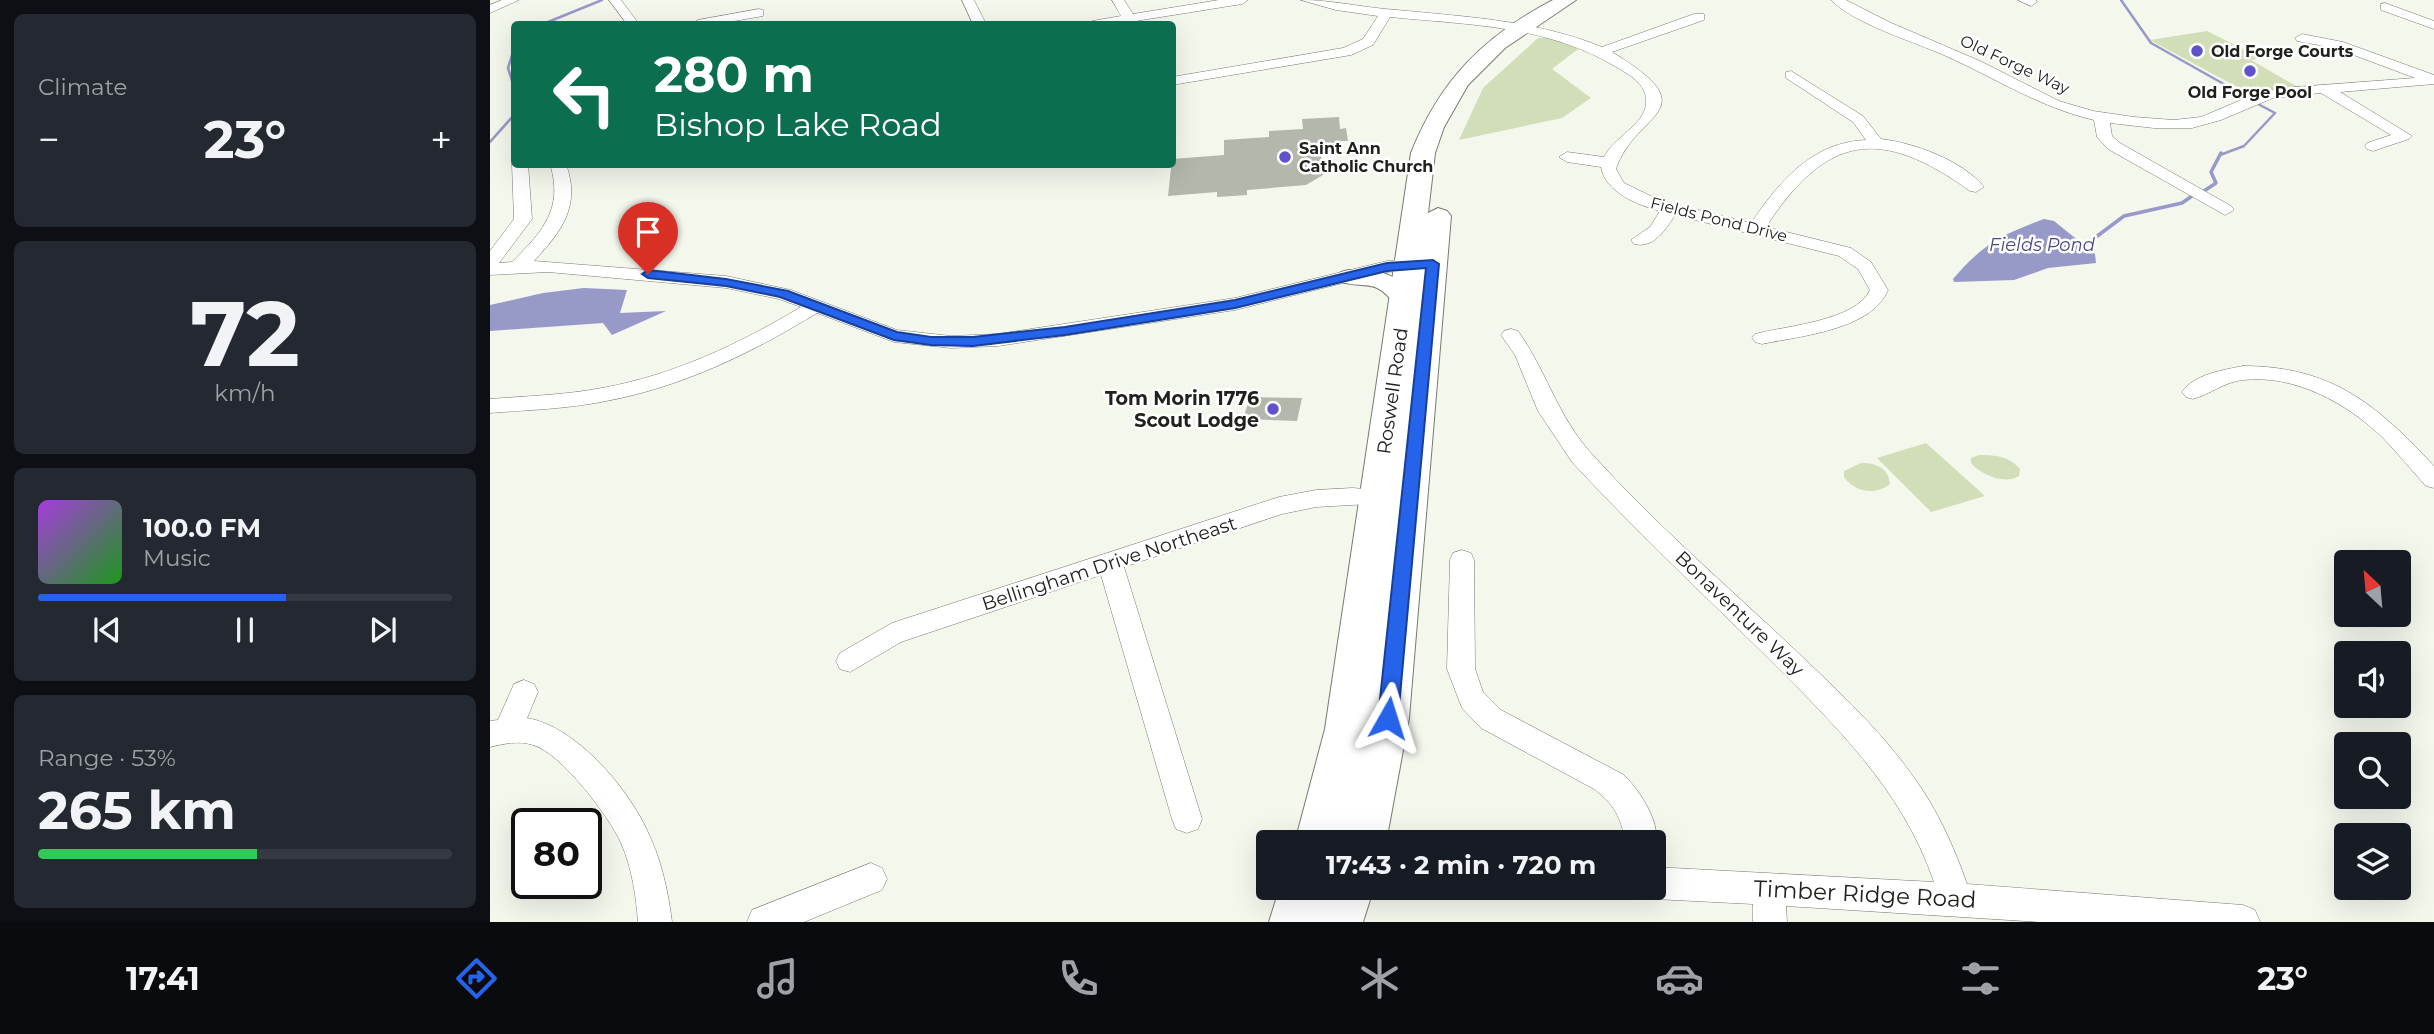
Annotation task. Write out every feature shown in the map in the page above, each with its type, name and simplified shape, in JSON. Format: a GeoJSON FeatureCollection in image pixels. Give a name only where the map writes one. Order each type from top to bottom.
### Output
{"type":"FeatureCollection","features":[{"type":"Feature","properties":{"kind":"highway","name":"Roswell Road"},"geometry":{"type":"LineString","coordinates":[[1365,830],[1388,718],[1421,264],[1442,171],[1458,114],[1482,77],[1526,29],[1567,0]]}},
{"type":"Feature","properties":{"kind":"highway","name":"Roswell Road"},"geometry":{"type":"LineString","coordinates":[[1526,29],[1591,0]]}},
{"type":"Feature","properties":{"kind":"highway","name":"Roswell Road"},"geometry":{"type":"LineString","coordinates":[[1321,830],[1346,729],[1404,301],[1421,264]]}},
{"type":"Feature","properties":{"kind":"highway"},"geometry":{"type":"LineString","coordinates":[[1293,922],[1300,900]]}},
{"type":"Feature","properties":{"kind":"highway"},"geometry":{"type":"LineString","coordinates":[[1339,922],[1346,900]]}},
{"type":"Feature","properties":{"kind":"main road"},"geometry":{"type":"LineString","coordinates":[[1349,277],[1383,279],[1392,283],[1404,301]]}},
{"type":"Feature","properties":{"kind":"street"},"geometry":{"type":"LineString","coordinates":[[490,9],[513,0]]}},
{"type":"Feature","properties":{"kind":"street"},"geometry":{"type":"LineString","coordinates":[[615,0],[631,21]]}},
{"type":"Feature","properties":{"kind":"street"},"geometry":{"type":"LineString","coordinates":[[968,0],[977,21]]}},
{"type":"Feature","properties":{"kind":"street"},"geometry":{"type":"LineString","coordinates":[[1118,0],[1129,19]]}},
{"type":"Feature","properties":{"kind":"street"},"geometry":{"type":"LineString","coordinates":[[1116,21],[1242,0]]}},
{"type":"Feature","properties":{"kind":"street"},"geometry":{"type":"LineString","coordinates":[[1307,0],[1353,10],[1387,13],[1446,11],[1526,29],[1603,51],[1646,81],[1655,99],[1651,114],[1609,163],[1567,157]]}},
{"type":"Feature","properties":{"kind":"street","name":"Old Forge Way"},"geometry":{"type":"LineString","coordinates":[[1837,0],[1858,13],[1970,61],[2039,98],[2101,115],[2157,123],[2194,123],[2219,117],[2263,95],[2434,80]]}},
{"type":"Feature","properties":{"kind":"street"},"geometry":{"type":"LineString","coordinates":[[2385,7],[2434,25]]}},
{"type":"Feature","properties":{"kind":"street"},"geometry":{"type":"LineString","coordinates":[[715,21],[759,13]]}},
{"type":"Feature","properties":{"kind":"street"},"geometry":{"type":"LineString","coordinates":[[1176,80],[1321,57],[1359,48],[1376,33],[1387,13]]}},
{"type":"Feature","properties":{"kind":"street"},"geometry":{"type":"LineString","coordinates":[[1603,51],[1699,17]]}},
{"type":"Feature","properties":{"kind":"street"},"geometry":{"type":"LineString","coordinates":[[2302,38],[2348,48],[2434,80]]}},
{"type":"Feature","properties":{"kind":"street"},"geometry":{"type":"LineString","coordinates":[[1359,48],[1374,54]]}},
{"type":"Feature","properties":{"kind":"street"},"geometry":{"type":"LineString","coordinates":[[1791,75],[1858,119],[1876,144]]}},
{"type":"Feature","properties":{"kind":"street"},"geometry":{"type":"LineString","coordinates":[[2325,89],[2404,136],[2373,146]]}},
{"type":"Feature","properties":{"kind":"street"},"geometry":{"type":"LineString","coordinates":[[2101,115],[2105,137],[2114,146],[2225,210]]}},
{"type":"Feature","properties":{"kind":"street"},"geometry":{"type":"LineString","coordinates":[[1756,229],[1777,194],[1825,153],[1852,145],[1876,144],[1909,149],[1933,157],[1945,162],[1976,187]]}},
{"type":"Feature","properties":{"kind":"street","name":"Fields Pond Drive"},"geometry":{"type":"LineString","coordinates":[[1609,163],[1608,169],[1618,186],[1639,199],[1845,252],[1865,266],[1880,290],[1875,303],[1857,314],[1762,338]]}},
{"type":"Feature","properties":{"kind":"street"},"geometry":{"type":"LineString","coordinates":[[490,263],[523,219],[520,168]]}},
{"type":"Feature","properties":{"kind":"street"},"geometry":{"type":"LineString","coordinates":[[518,267],[546,237],[562,211],[564,185],[559,168]]}},
{"type":"Feature","properties":{"kind":"street"},"geometry":{"type":"LineString","coordinates":[[1640,240],[1656,231],[1670,209]]}},
{"type":"Feature","properties":{"kind":"street"},"geometry":{"type":"LineString","coordinates":[[490,269],[518,267],[601,270],[726,282],[783,294],[894,335],[931,341],[973,342],[1065,331],[1235,304],[1349,277],[1421,264]]}},
{"type":"Feature","properties":{"kind":"street"},"geometry":{"type":"LineString","coordinates":[[490,406],[585,398],[662,381],[729,355],[816,306]]}},
{"type":"Feature","properties":{"kind":"street","name":"Bonaventure Way"},"geometry":{"type":"LineString","coordinates":[[1511,335],[1525,355],[1549,411],[1580,456],[1872,743],[1927,824],[1946,865],[1956,899]]}},
{"type":"Feature","properties":{"kind":"street"},"geometry":{"type":"LineString","coordinates":[[2193,392],[2222,377],[2246,373],[2267,373],[2309,383],[2360,408],[2385,427],[2434,480]]}},
{"type":"Feature","properties":{"kind":"street","name":"Bellingham Drive Northeast"},"geometry":{"type":"LineString","coordinates":[[850,662],[892,634],[1307,499],[1337,496],[1378,497]]}},
{"type":"Feature","properties":{"kind":"street"},"geometry":{"type":"LineString","coordinates":[[1462,560],[1461,669],[1472,699],[1491,719],[1605,779],[1618,789],[1632,808],[1638,830]]}},
{"type":"Feature","properties":{"kind":"street"},"geometry":{"type":"LineString","coordinates":[[1110,563],[1187,819]]}},
{"type":"Feature","properties":{"kind":"street"},"geometry":{"type":"LineString","coordinates":[[524,692],[499,732],[543,734],[566,751],[626,820],[644,862],[655,922]]}},
{"type":"Feature","properties":{"kind":"street"},"geometry":{"type":"LineString","coordinates":[[764,922],[871,879]]}},
{"type":"Feature","properties":{"kind":"street","name":"Timber Ridge Road"},"geometry":{"type":"LineString","coordinates":[[1666,884],[1956,899],[2243,922]]}},
{"type":"Feature","properties":{"kind":"street"},"geometry":{"type":"LineString","coordinates":[[1769,888],[1770,922]]}},
{"type":"Feature","properties":{"kind":"green space"},"geometry":{"type":"Polygon","coordinates":[[[2207,31],[2261,58],[2251,60],[2296,86],[2250,94],[2150,40],[2207,31]]]}},
{"type":"Feature","properties":{"kind":"green space"},"geometry":{"type":"Polygon","coordinates":[[[1538,38],[1551,38],[1582,46],[1552,69],[1591,98],[1562,118],[1459,140],[1483,88],[1538,38]]]}},
{"type":"Feature","properties":{"kind":"green space"},"geometry":{"type":"Polygon","coordinates":[[[1926,443],[1985,496],[1931,512],[1877,458],[1926,443]]]}},
{"type":"Feature","properties":{"kind":"green space"},"geometry":{"type":"Polygon","coordinates":[[[1979,455],[1996,456],[2011,461],[2020,469],[2019,476],[2000,479],[1987,475],[1971,463],[1971,458],[1979,455]]]}},
{"type":"Feature","properties":{"kind":"green space"},"geometry":{"type":"Polygon","coordinates":[[[1861,463],[1881,467],[1890,484],[1872,491],[1854,486],[1844,477],[1844,471],[1861,463]]]}},
{"type":"Feature","properties":{"kind":"water","name":"Fields Pond"},"geometry":{"type":"Polygon","coordinates":[[[2044,219],[2054,221],[2095,254],[2096,263],[2048,268],[2014,280],[1954,282],[1953,279],[1974,257],[1994,242],[2044,219]]]}},
{"type":"Feature","properties":{"kind":"water"},"geometry":{"type":"Polygon","coordinates":[[[584,288],[627,290],[620,313],[666,311],[612,335],[603,323],[490,331],[490,305],[543,293],[584,288]]]}},
{"type":"Feature","properties":{"kind":"building","name":"Saint Ann Catholic Church"},"geometry":{"type":"Polygon","coordinates":[[[1339,117],[1340,129],[1346,128],[1348,141],[1340,141],[1341,148],[1337,148],[1337,153],[1321,155],[1323,175],[1306,185],[1247,190],[1247,195],[1217,197],[1217,192],[1168,196],[1171,168],[1176,168],[1176,159],[1224,155],[1224,140],[1269,137],[1269,131],[1303,129],[1302,119],[1339,117]]]}},
{"type":"Feature","properties":{"kind":"building","name":"Tom Morin 1776 Scout Lodge"},"geometry":{"type":"Polygon","coordinates":[[[1250,397],[1302,398],[1297,421],[1243,419],[1250,397]]]}},
{"type":"Feature","properties":{"kind":"waterway"},"geometry":{"type":"LineString","coordinates":[[550,21],[602,0]]}},
{"type":"Feature","properties":{"kind":"waterway"},"geometry":{"type":"LineString","coordinates":[[2121,0],[2151,43],[2245,96]]}},
{"type":"Feature","properties":{"kind":"waterway"},"geometry":{"type":"LineString","coordinates":[[511,58],[508,68],[511,78]]}},
{"type":"Feature","properties":{"kind":"waterway"},"geometry":{"type":"LineString","coordinates":[[2220,155],[2244,146],[2275,113],[2258,104]]}},
{"type":"Feature","properties":{"kind":"waterway"},"geometry":{"type":"LineString","coordinates":[[490,142],[511,118]]}},
{"type":"Feature","properties":{"kind":"waterway"},"geometry":{"type":"LineString","coordinates":[[2204,191],[2216,183],[2211,172],[2221,153]]}},
{"type":"Feature","properties":{"kind":"waterway"},"geometry":{"type":"LineString","coordinates":[[2084,246],[2124,216],[2182,203],[2192,196]]}},
{"type":"Feature","properties":{"kind":"place","name":"Old Forge Courts"},"geometry":{"type":"Point","coordinates":[2197,51]}},
{"type":"Feature","properties":{"kind":"place","name":"Old Forge Pool"},"geometry":{"type":"Point","coordinates":[2250,71]}},
{"type":"Feature","properties":{"kind":"place","name":"Saint Ann Catholic Church"},"geometry":{"type":"Point","coordinates":[1285,157]}},
{"type":"Feature","properties":{"kind":"place","name":"Tom Morin 1776 Scout Lodge"},"geometry":{"type":"Point","coordinates":[1273,409]}},
{"type":"Feature","properties":{"kind":"route"},"geometry":{"type":"LineString","coordinates":[[648,274],[726,282],[783,294],[870,328],[911,339],[973,342],[1065,331],[1235,304],[1387,267],[1433,264],[1388,718]]}}]}
